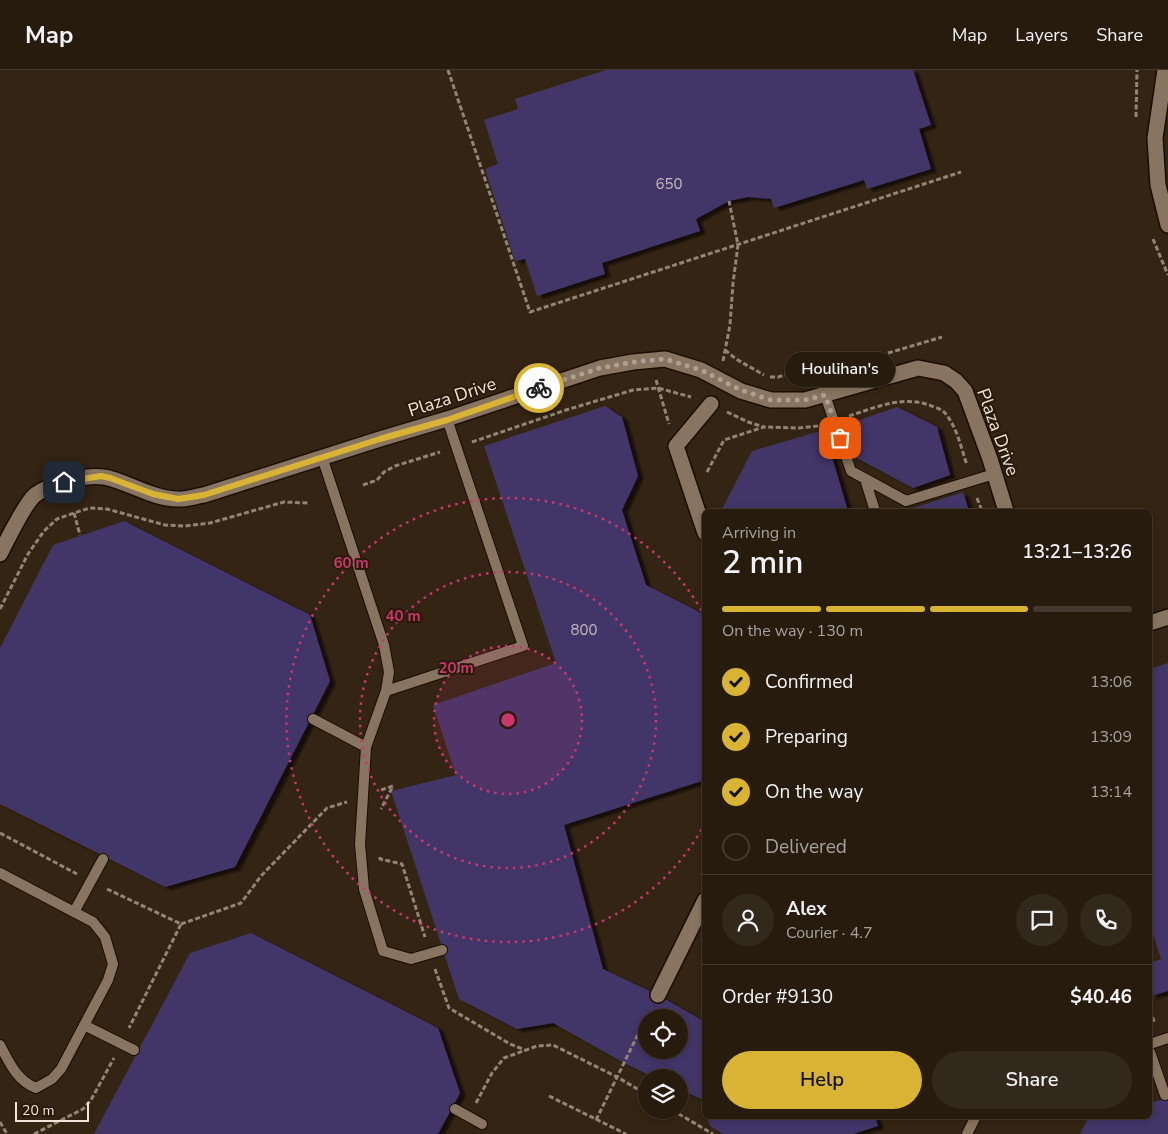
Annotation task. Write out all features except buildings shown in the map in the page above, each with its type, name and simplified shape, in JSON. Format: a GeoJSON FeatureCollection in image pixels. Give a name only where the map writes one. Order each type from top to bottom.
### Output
{"type":"FeatureCollection","features":[{"type":"Feature","properties":{"kind":"street"},"geometry":{"type":"LineString","coordinates":[[1166,77],[1155,138],[1158,185],[1168,225]]}},
{"type":"Feature","properties":{"kind":"street","name":"Plaza Drive"},"geometry":{"type":"LineString","coordinates":[[0,554],[34,496],[64,482],[101,476],[153,494],[178,499],[204,495],[322,457],[447,420],[600,368],[665,359],[701,370],[741,390],[771,400],[805,400],[918,368],[944,373],[956,381],[965,391],[1005,509]]}},
{"type":"Feature","properties":{"kind":"street"},"geometry":{"type":"LineString","coordinates":[[702,523],[676,446],[711,404]]}},
{"type":"Feature","properties":{"kind":"street"},"geometry":{"type":"LineString","coordinates":[[1152,622],[1168,617]]}},
{"type":"Feature","properties":{"kind":"street"},"geometry":{"type":"LineString","coordinates":[[658,995],[702,906]]}},
{"type":"Feature","properties":{"kind":"lane"},"geometry":{"type":"LineString","coordinates":[[825,395],[851,471],[906,501],[994,474]]}},
{"type":"Feature","properties":{"kind":"lane"},"geometry":{"type":"LineString","coordinates":[[386,691],[523,646],[447,420]]}},
{"type":"Feature","properties":{"kind":"lane"},"geometry":{"type":"LineString","coordinates":[[322,457],[384,645],[388,672],[386,691],[366,747],[360,844],[364,889],[383,951],[411,959],[442,950]]}},
{"type":"Feature","properties":{"kind":"lane"},"geometry":{"type":"LineString","coordinates":[[865,479],[874,509]]}},
{"type":"Feature","properties":{"kind":"lane"},"geometry":{"type":"LineString","coordinates":[[313,719],[366,747]]}},
{"type":"Feature","properties":{"kind":"lane"},"geometry":{"type":"LineString","coordinates":[[74,912],[103,859]]}},
{"type":"Feature","properties":{"kind":"lane"},"geometry":{"type":"LineString","coordinates":[[0,873],[93,922],[105,937],[113,964],[108,980],[61,1069],[52,1080],[36,1088],[26,1084],[13,1069],[0,1045]]}},
{"type":"Feature","properties":{"kind":"lane"},"geometry":{"type":"LineString","coordinates":[[84,1025],[134,1050]]}},
{"type":"Feature","properties":{"kind":"lane"},"geometry":{"type":"LineString","coordinates":[[1152,1043],[1168,1038]]}},
{"type":"Feature","properties":{"kind":"lane"},"geometry":{"type":"LineString","coordinates":[[1152,1058],[1165,1095]]}},
{"type":"Feature","properties":{"kind":"lane"},"geometry":{"type":"LineString","coordinates":[[455,1109],[482,1124]]}},
{"type":"Feature","properties":{"kind":"lane"},"geometry":{"type":"LineString","coordinates":[[967,1134],[974,1119]]}},
{"type":"Feature","properties":{"kind":"path"},"geometry":{"type":"LineString","coordinates":[[448,70],[530,312],[961,172]]}},
{"type":"Feature","properties":{"kind":"path"},"geometry":{"type":"LineString","coordinates":[[719,380],[730,325],[738,245],[729,201]]}},
{"type":"Feature","properties":{"kind":"path"},"geometry":{"type":"LineString","coordinates":[[885,354],[942,336]]}},
{"type":"Feature","properties":{"kind":"path"},"geometry":{"type":"LineString","coordinates":[[725,350],[744,364],[770,377],[785,375],[819,377]]}},
{"type":"Feature","properties":{"kind":"path"},"geometry":{"type":"LineString","coordinates":[[650,360],[676,446]]}},
{"type":"Feature","properties":{"kind":"path"},"geometry":{"type":"LineString","coordinates":[[363,485],[377,480],[384,472],[395,466],[633,390],[658,388],[676,392],[711,404],[748,422],[764,427]]}},
{"type":"Feature","properties":{"kind":"path"},"geometry":{"type":"LineString","coordinates":[[0,609],[28,554],[44,531],[57,519],[74,514],[80,535]]}},
{"type":"Feature","properties":{"kind":"path"},"geometry":{"type":"LineString","coordinates":[[181,924],[240,903],[261,876],[328,808],[393,786],[378,815]]}},
{"type":"Feature","properties":{"kind":"path"},"geometry":{"type":"LineString","coordinates":[[379,850],[380,859],[402,864],[449,1008],[510,1044],[525,1050]]}},
{"type":"Feature","properties":{"kind":"path"},"geometry":{"type":"LineString","coordinates":[[596,1120],[638,1034]]}},
{"type":"Feature","properties":{"kind":"path"},"geometry":{"type":"LineString","coordinates":[[469,1116],[492,1074],[504,1058],[537,1046],[553,1045],[638,1089]]}},
{"type":"Feature","properties":{"kind":"path"},"geometry":{"type":"LineString","coordinates":[[549,1096],[626,1134]]}},
{"type":"Feature","properties":{"kind":"path"},"geometry":{"type":"LineString","coordinates":[[687,1119],[713,1134]]}},
{"type":"Feature","properties":{"kind":"path"},"geometry":{"type":"LineString","coordinates":[[0,1122],[7,1134]]}},
{"type":"Feature","properties":{"kind":"way so far"},"geometry":{"type":"LineString","coordinates":[[539,388],[600,368],[665,359],[701,370],[741,390],[771,400],[805,400],[825,395],[840,438]]}},
{"type":"Feature","properties":{"kind":"place","name":"Houlihan's"},"geometry":{"type":"Point","coordinates":[840,438]}},
{"type":"Feature","properties":{"kind":"route"},"geometry":{"type":"LineString","coordinates":[[64,482],[101,476],[153,494],[178,499],[204,495],[380,439],[447,420],[539,388]]}}]}
